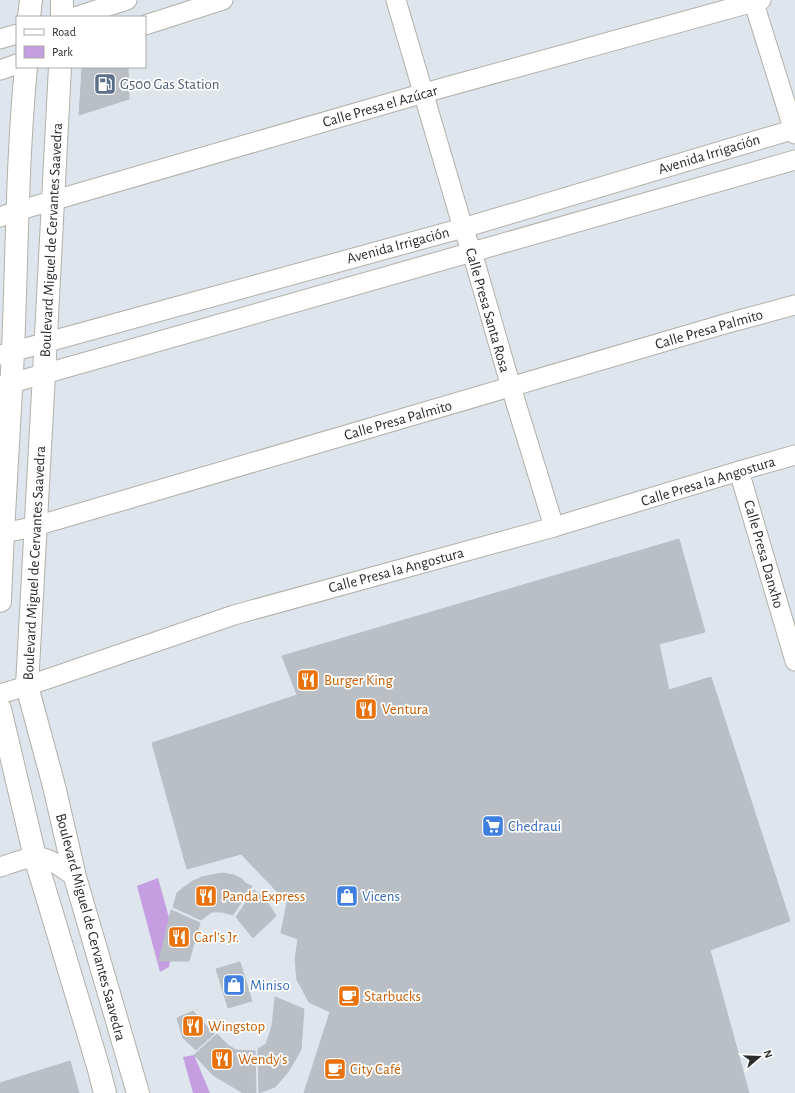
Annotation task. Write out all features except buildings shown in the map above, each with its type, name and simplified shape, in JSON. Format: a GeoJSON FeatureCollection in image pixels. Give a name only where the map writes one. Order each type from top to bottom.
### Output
{"type":"FeatureCollection","features":[{"type":"Feature","properties":{"kind":"main road"},"geometry":{"type":"LineString","coordinates":[[30,0],[30,16]]}},
{"type":"Feature","properties":{"kind":"main road"},"geometry":{"type":"LineString","coordinates":[[62,0],[62,16]]}},
{"type":"Feature","properties":{"kind":"main road"},"geometry":{"type":"LineString","coordinates":[[0,601],[8,214],[26,68]]}},
{"type":"Feature","properties":{"kind":"main road","name":"Boulevard Miguel de Cervantes Saavedra"},"geometry":{"type":"LineString","coordinates":[[60,68],[27,686],[54,786],[74,877],[138,1093]]}},
{"type":"Feature","properties":{"kind":"main road","name":"Boulevard Miguel de Cervantes Saavedra"},"geometry":{"type":"LineString","coordinates":[[0,709],[35,857],[106,1093]]}},
{"type":"Feature","properties":{"kind":"main road"},"geometry":{"type":"LineString","coordinates":[[98,1066],[127,1057]]}},
{"type":"Feature","properties":{"kind":"street"},"geometry":{"type":"LineString","coordinates":[[78,16],[127,0]]}},
{"type":"Feature","properties":{"kind":"street"},"geometry":{"type":"LineString","coordinates":[[146,24],[222,0]]}},
{"type":"Feature","properties":{"kind":"street","name":"Calle Presa Santa Rosa"},"geometry":{"type":"LineString","coordinates":[[396,0],[463,228],[472,252],[511,387],[554,527]]}},
{"type":"Feature","properties":{"kind":"street"},"geometry":{"type":"LineString","coordinates":[[756,1],[795,131]]}},
{"type":"Feature","properties":{"kind":"street","name":"Calle Presa el Azúcar"},"geometry":{"type":"LineString","coordinates":[[8,214],[424,93],[756,1]]}},
{"type":"Feature","properties":{"kind":"street"},"geometry":{"type":"LineString","coordinates":[[0,39],[16,34]]}},
{"type":"Feature","properties":{"kind":"street"},"geometry":{"type":"LineString","coordinates":[[0,70],[16,64]]}},
{"type":"Feature","properties":{"kind":"street","name":"Avenida Irrigación"},"geometry":{"type":"LineString","coordinates":[[6,353],[463,228],[795,131]]}},
{"type":"Feature","properties":{"kind":"street","name":"Avenida Irrigación"},"geometry":{"type":"LineString","coordinates":[[5,384],[795,160]]}},
{"type":"Feature","properties":{"kind":"street","name":"Calle Presa Palmito"},"geometry":{"type":"LineString","coordinates":[[1,534],[36,526],[795,305]]}},
{"type":"Feature","properties":{"kind":"street","name":"Calle Presa la Angostura"},"geometry":{"type":"LineString","coordinates":[[0,694],[234,615],[554,527],[795,455]]}},
{"type":"Feature","properties":{"kind":"street","name":"Calle Presa Danxho"},"geometry":{"type":"LineString","coordinates":[[739,471],[791,631],[795,661]]}},
{"type":"Feature","properties":{"kind":"street"},"geometry":{"type":"LineString","coordinates":[[0,867],[35,857],[43,858],[53,862],[74,877]]}},
{"type":"Feature","properties":{"kind":"green space"},"geometry":{"type":"Polygon","coordinates":[[[158,878],[174,936],[169,967],[160,972],[137,886],[158,878]]]}},
{"type":"Feature","properties":{"kind":"green space"},"geometry":{"type":"Polygon","coordinates":[[[194,1055],[210,1093],[193,1093],[183,1057],[194,1055]]]}},
{"type":"Feature","properties":{"kind":"place","name":"G500 Gas Station"},"geometry":{"type":"Point","coordinates":[105,84]}},
{"type":"Feature","properties":{"kind":"place","name":"Burger King"},"geometry":{"type":"Point","coordinates":[308,680]}},
{"type":"Feature","properties":{"kind":"place","name":"Ventura"},"geometry":{"type":"Point","coordinates":[366,709]}},
{"type":"Feature","properties":{"kind":"place","name":"Chedraui"},"geometry":{"type":"Point","coordinates":[493,826]}},
{"type":"Feature","properties":{"kind":"place","name":"Panda Express"},"geometry":{"type":"Point","coordinates":[206,896]}},
{"type":"Feature","properties":{"kind":"place","name":"Vicens"},"geometry":{"type":"Point","coordinates":[347,896]}},
{"type":"Feature","properties":{"kind":"place","name":"Carl's Jr."},"geometry":{"type":"Point","coordinates":[179,937]}},
{"type":"Feature","properties":{"kind":"place","name":"Miniso"},"geometry":{"type":"Point","coordinates":[234,985]}},
{"type":"Feature","properties":{"kind":"place","name":"Starbucks"},"geometry":{"type":"Point","coordinates":[349,996]}},
{"type":"Feature","properties":{"kind":"place","name":"Wingstop"},"geometry":{"type":"Point","coordinates":[193,1026]}},
{"type":"Feature","properties":{"kind":"place","name":"Wendy's"},"geometry":{"type":"Point","coordinates":[222,1059]}},
{"type":"Feature","properties":{"kind":"place","name":"City Café"},"geometry":{"type":"Point","coordinates":[335,1069]}}]}
